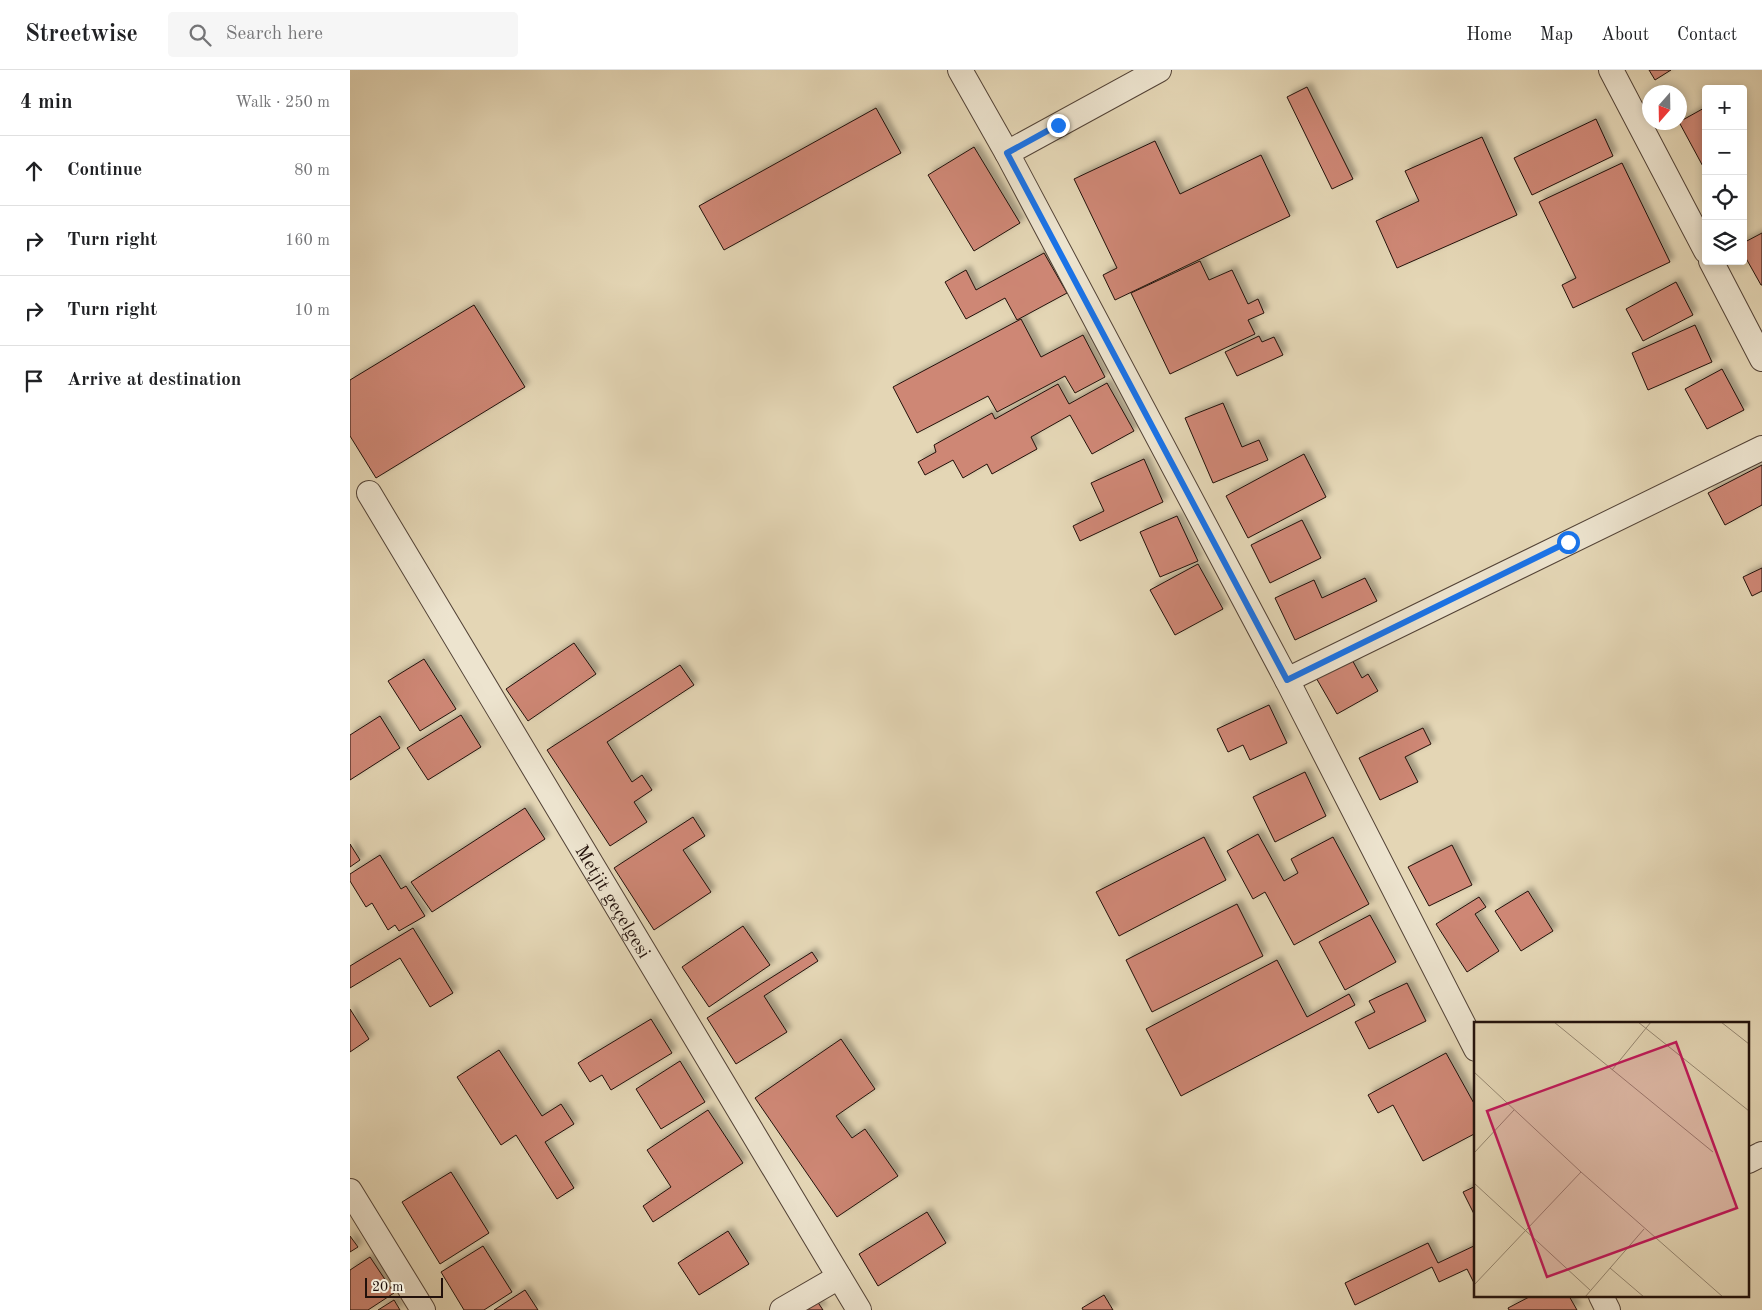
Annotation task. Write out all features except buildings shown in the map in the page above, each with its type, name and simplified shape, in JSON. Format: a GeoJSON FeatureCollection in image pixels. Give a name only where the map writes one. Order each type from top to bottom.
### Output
{"type":"FeatureCollection","features":[{"type":"Feature","properties":{"kind":"street"},"geometry":{"type":"LineString","coordinates":[[960,70],[1007,153],[1287,680],[1474,1045]]}},
{"type":"Feature","properties":{"kind":"street"},"geometry":{"type":"LineString","coordinates":[[1007,153],[1159,70]]}},
{"type":"Feature","properties":{"kind":"street"},"geometry":{"type":"LineString","coordinates":[[1611,70],[1702,243]]}},
{"type":"Feature","properties":{"kind":"street"},"geometry":{"type":"LineString","coordinates":[[1713,265],[1762,358]]}},
{"type":"Feature","properties":{"kind":"street"},"geometry":{"type":"LineString","coordinates":[[1287,680],[1762,448]]}},
{"type":"Feature","properties":{"kind":"street","name":"Metjit geçelgesi"},"geometry":{"type":"LineString","coordinates":[[369,493],[859,1310]]}},
{"type":"Feature","properties":{"kind":"street"},"geometry":{"type":"LineString","coordinates":[[1750,1160],[1762,1154]]}},
{"type":"Feature","properties":{"kind":"street"},"geometry":{"type":"LineString","coordinates":[[350,1191],[423,1310]]}},
{"type":"Feature","properties":{"kind":"street"},"geometry":{"type":"LineString","coordinates":[[782,1310],[838,1276]]}},
{"type":"Feature","properties":{"kind":"street"},"geometry":{"type":"LineString","coordinates":[[1602,1298],[1608,1310]]}},
{"type":"Feature","properties":{"kind":"route"},"geometry":{"type":"LineString","coordinates":[[1058,125],[1007,153],[1287,680],[1568,542]]}}]}
